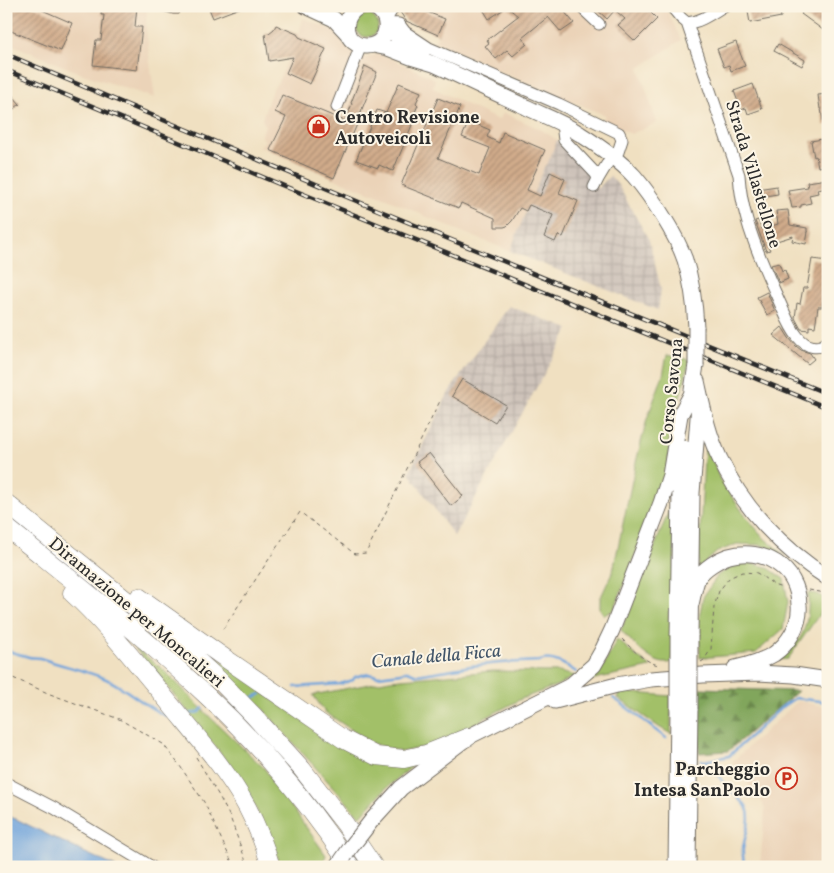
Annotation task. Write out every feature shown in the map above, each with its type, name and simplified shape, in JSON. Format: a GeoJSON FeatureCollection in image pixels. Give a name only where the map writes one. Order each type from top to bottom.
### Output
{"type":"FeatureCollection","features":[{"type":"Feature","properties":{"kind":"highway","name":"Diramazione per Moncalieri"},"geometry":{"type":"LineString","coordinates":[[6,502],[168,634],[219,680],[302,769],[345,824],[374,867]]}},
{"type":"Feature","properties":{"kind":"highway","name":"Diramazione per Moncalieri"},"geometry":{"type":"LineString","coordinates":[[6,527],[157,650],[207,696],[241,730],[287,782],[332,839],[351,867]]}},
{"type":"Feature","properties":{"kind":"highway"},"geometry":{"type":"LineString","coordinates":[[6,527],[61,584],[94,614],[214,759],[247,807],[257,827],[271,867]]}},
{"type":"Feature","properties":{"kind":"highway"},"geometry":{"type":"LineString","coordinates":[[78,561],[144,600],[343,739],[376,756],[404,758],[426,754],[468,737]]}},
{"type":"Feature","properties":{"kind":"main road"},"geometry":{"type":"LineString","coordinates":[[306,6],[334,19],[356,43],[367,45],[381,39],[386,30],[386,23],[379,10],[368,7],[344,10],[326,6]]}},
{"type":"Feature","properties":{"kind":"main road"},"geometry":{"type":"LineString","coordinates":[[348,34],[346,24],[352,12],[368,7]]}},
{"type":"Feature","properties":{"kind":"main road","name":"Corso Savona"},"geometry":{"type":"LineString","coordinates":[[386,23],[400,40],[579,133],[610,155],[634,176],[654,202],[685,260],[694,303],[696,327],[696,393],[690,608],[684,636]]}},
{"type":"Feature","properties":{"kind":"main road","name":"Corso Savona"},"geometry":{"type":"LineString","coordinates":[[367,45],[388,48],[411,57],[444,64]]}},
{"type":"Feature","properties":{"kind":"main road"},"geometry":{"type":"LineString","coordinates":[[696,393],[720,458],[734,485],[761,521],[796,555],[828,578]]}},
{"type":"Feature","properties":{"kind":"main road"},"geometry":{"type":"LineString","coordinates":[[337,867],[372,820],[402,788],[468,737],[570,686],[594,666],[612,630],[661,502],[670,475],[680,414],[696,393]]}},
{"type":"Feature","properties":{"kind":"main road","name":"Corso Savona"},"geometry":{"type":"LineString","coordinates":[[688,867],[680,491],[684,448],[696,393]]}},
{"type":"Feature","properties":{"kind":"main road"},"geometry":{"type":"LineString","coordinates":[[690,608],[699,577],[710,566],[723,558],[737,554],[753,554],[765,557],[778,564],[788,572],[799,596],[800,611],[796,626],[788,640],[776,653],[758,662],[703,675]]}},
{"type":"Feature","properties":{"kind":"main road"},"geometry":{"type":"LineString","coordinates":[[526,708],[617,685],[651,679],[758,673],[794,675],[828,680]]}},
{"type":"Feature","properties":{"kind":"main road","name":"Corso Savona"},"geometry":{"type":"LineString","coordinates":[[676,867],[684,709]]}},
{"type":"Feature","properties":{"kind":"street"},"geometry":{"type":"LineString","coordinates":[[386,23],[394,6]]}},
{"type":"Feature","properties":{"kind":"street"},"geometry":{"type":"LineString","coordinates":[[580,6],[599,24]]}},
{"type":"Feature","properties":{"kind":"street"},"geometry":{"type":"LineString","coordinates":[[676,9],[683,21],[687,23],[701,20],[724,6]]}},
{"type":"Feature","properties":{"kind":"street","name":"Strada Villastellone"},"geometry":{"type":"LineString","coordinates":[[687,23],[739,175],[747,220],[768,277],[797,336],[811,347],[819,347],[828,341]]}},
{"type":"Feature","properties":{"kind":"street"},"geometry":{"type":"LineString","coordinates":[[337,108],[367,45]]}},
{"type":"Feature","properties":{"kind":"street"},"geometry":{"type":"LineString","coordinates":[[444,64],[559,104],[619,133],[622,140],[618,152]]}},
{"type":"Feature","properties":{"kind":"street"},"geometry":{"type":"LineString","coordinates":[[562,124],[564,140],[573,153],[596,174],[596,183],[608,164]]}},
{"type":"Feature","properties":{"kind":"street"},"geometry":{"type":"LineString","coordinates":[[6,783],[54,808],[152,867]]}},
{"type":"Feature","properties":{"kind":"path"},"geometry":{"type":"LineString","coordinates":[[223,629],[300,512],[355,554],[366,553],[440,401]]}},
{"type":"Feature","properties":{"kind":"path"},"geometry":{"type":"LineString","coordinates":[[805,590],[820,592],[828,597]]}},
{"type":"Feature","properties":{"kind":"path"},"geometry":{"type":"LineString","coordinates":[[6,675],[50,694],[119,719],[162,744],[180,766],[204,802],[233,867]]}},
{"type":"Feature","properties":{"kind":"path"},"geometry":{"type":"LineString","coordinates":[[196,756],[230,817],[248,867]]}},
{"type":"Feature","properties":{"kind":"shaded area"},"geometry":{"type":"Polygon","coordinates":[[[6,6],[147,6],[146,29],[155,98],[80,73],[6,42],[6,6]]]}},
{"type":"Feature","properties":{"kind":"shaded area"},"geometry":{"type":"Polygon","coordinates":[[[408,6],[665,6],[681,40],[639,68],[657,123],[631,134],[603,120],[605,115],[491,68],[435,41],[438,35],[408,6]]]}},
{"type":"Feature","properties":{"kind":"shaded area"},"geometry":{"type":"Polygon","coordinates":[[[303,18],[337,32],[345,45],[355,54],[365,58],[379,54],[392,59],[435,79],[433,88],[498,120],[504,113],[542,130],[557,140],[510,251],[260,147],[265,140],[261,136],[265,126],[262,119],[272,90],[278,82],[299,34],[303,18]]]}},
{"type":"Feature","properties":{"kind":"shaded area"},"geometry":{"type":"Polygon","coordinates":[[[557,140],[591,174],[597,189],[610,176],[618,185],[649,240],[661,289],[658,310],[510,251],[557,140]]]}},
{"type":"Feature","properties":{"kind":"shaded area"},"geometry":{"type":"Polygon","coordinates":[[[509,306],[569,329],[454,536],[409,473],[449,392],[509,306]]]}},
{"type":"Feature","properties":{"kind":"shaded area","name":"Parcheggio Intesa SanPaolo"},"geometry":{"type":"Polygon","coordinates":[[[798,701],[828,707],[828,867],[760,867],[765,810],[758,796],[732,762],[798,701]]]}},
{"type":"Feature","properties":{"kind":"green space"},"geometry":{"type":"Polygon","coordinates":[[[367,15],[375,18],[378,26],[375,34],[367,37],[359,34],[356,26],[359,18],[367,15]]]}},
{"type":"Feature","properties":{"kind":"green space"},"geometry":{"type":"Polygon","coordinates":[[[667,355],[690,360],[669,438],[668,470],[614,610],[604,615],[600,609],[600,599],[613,571],[636,462],[647,419],[663,375],[667,355]]]}},
{"type":"Feature","properties":{"kind":"green space"},"geometry":{"type":"Polygon","coordinates":[[[706,442],[720,480],[747,518],[765,539],[785,555],[761,545],[737,544],[717,552],[698,571],[706,442]]]}},
{"type":"Feature","properties":{"kind":"green space"},"geometry":{"type":"Polygon","coordinates":[[[677,491],[672,662],[664,663],[658,662],[646,655],[621,630],[677,491]]]}},
{"type":"Feature","properties":{"kind":"green space"},"geometry":{"type":"Polygon","coordinates":[[[743,561],[767,567],[784,579],[788,602],[783,629],[756,653],[700,658],[699,619],[703,597],[718,575],[743,561]]]}},
{"type":"Feature","properties":{"kind":"green space"},"geometry":{"type":"Polygon","coordinates":[[[808,593],[818,594],[828,602],[788,659],[777,660],[794,646],[803,632],[808,613],[808,593]]]}},
{"type":"Feature","properties":{"kind":"green space"},"geometry":{"type":"Polygon","coordinates":[[[617,639],[651,667],[590,680],[605,663],[617,639]]]}},
{"type":"Feature","properties":{"kind":"green space"},"geometry":{"type":"Polygon","coordinates":[[[133,646],[164,670],[264,768],[326,855],[321,867],[280,867],[276,851],[243,782],[133,646]]]}},
{"type":"Feature","properties":{"kind":"green space"},"geometry":{"type":"Polygon","coordinates":[[[201,647],[352,750],[415,764],[384,790],[360,817],[260,706],[201,647]]]}},
{"type":"Feature","properties":{"kind":"green space"},"geometry":{"type":"Polygon","coordinates":[[[493,671],[559,672],[575,676],[558,685],[521,699],[434,745],[401,752],[371,743],[325,712],[313,695],[390,680],[493,671]]]}},
{"type":"Feature","properties":{"kind":"green space"},"geometry":{"type":"Polygon","coordinates":[[[700,688],[798,691],[728,751],[699,753],[700,688]]]}},
{"type":"Feature","properties":{"kind":"green space"},"geometry":{"type":"Polygon","coordinates":[[[621,692],[671,696],[671,734],[618,698],[621,692]]]}},
{"type":"Feature","properties":{"kind":"water"},"geometry":{"type":"Polygon","coordinates":[[[6,816],[16,819],[116,867],[6,867],[6,816]]]}},
{"type":"Feature","properties":{"kind":"building"},"geometry":{"type":"Polygon","coordinates":[[[6,6],[33,6],[72,23],[61,51],[6,29],[6,6]]]}},
{"type":"Feature","properties":{"kind":"building"},"geometry":{"type":"Polygon","coordinates":[[[102,6],[137,6],[135,27],[142,27],[137,70],[93,65],[96,40],[101,40],[104,15],[101,15],[102,6]]]}},
{"type":"Feature","properties":{"kind":"building"},"geometry":{"type":"Polygon","coordinates":[[[152,6],[182,6],[179,14],[173,14],[152,8],[152,6]]]}},
{"type":"Feature","properties":{"kind":"building"},"geometry":{"type":"Polygon","coordinates":[[[208,6],[242,6],[242,7],[213,18],[208,6]]]}},
{"type":"Feature","properties":{"kind":"building"},"geometry":{"type":"Polygon","coordinates":[[[408,6],[445,19],[438,35],[406,21],[400,12],[408,6]]]}},
{"type":"Feature","properties":{"kind":"building"},"geometry":{"type":"Polygon","coordinates":[[[481,6],[557,6],[574,23],[561,32],[548,17],[522,38],[527,44],[513,56],[507,50],[496,59],[485,46],[489,43],[487,40],[518,16],[507,7],[489,19],[481,6]]]}},
{"type":"Feature","properties":{"kind":"building"},"geometry":{"type":"Polygon","coordinates":[[[593,6],[644,6],[657,19],[635,41],[618,25],[625,19],[615,10],[607,19],[593,6]]]}},
{"type":"Feature","properties":{"kind":"building"},"geometry":{"type":"Polygon","coordinates":[[[747,6],[779,6],[781,17],[750,23],[747,6]]]}},
{"type":"Feature","properties":{"kind":"building"},"geometry":{"type":"Polygon","coordinates":[[[807,6],[814,6],[828,16],[828,24],[823,30],[801,14],[807,6]]]}},
{"type":"Feature","properties":{"kind":"building"},"geometry":{"type":"Polygon","coordinates":[[[276,25],[326,49],[310,84],[286,73],[293,57],[269,61],[265,34],[274,29],[276,25]]]}},
{"type":"Feature","properties":{"kind":"building"},"geometry":{"type":"Polygon","coordinates":[[[736,42],[745,66],[731,71],[729,65],[724,67],[717,49],[736,42]]]}},
{"type":"Feature","properties":{"kind":"building"},"geometry":{"type":"Polygon","coordinates":[[[778,44],[805,60],[802,66],[774,51],[778,44]]]}},
{"type":"Feature","properties":{"kind":"building"},"geometry":{"type":"Polygon","coordinates":[[[365,66],[377,72],[334,178],[270,150],[286,117],[275,112],[282,95],[345,121],[365,66]]]}},
{"type":"Feature","properties":{"kind":"building"},"geometry":{"type":"Polygon","coordinates":[[[399,83],[421,92],[410,124],[412,125],[393,171],[379,165],[378,168],[356,160],[377,110],[386,113],[399,83]]]}},
{"type":"Feature","properties":{"kind":"building"},"geometry":{"type":"Polygon","coordinates":[[[753,84],[762,109],[748,114],[746,108],[741,110],[734,91],[753,84]]]}},
{"type":"Feature","properties":{"kind":"building"},"geometry":{"type":"Polygon","coordinates":[[[6,88],[20,104],[10,112],[6,109],[6,88]]]}},
{"type":"Feature","properties":{"kind":"building"},"geometry":{"type":"Polygon","coordinates":[[[828,94],[828,125],[824,125],[818,95],[828,94]]]}},
{"type":"Feature","properties":{"kind":"building"},"geometry":{"type":"Polygon","coordinates":[[[438,98],[460,107],[438,158],[479,175],[490,148],[462,137],[469,121],[490,130],[487,137],[499,143],[503,132],[545,150],[527,190],[540,196],[550,172],[565,179],[559,193],[578,201],[563,237],[558,235],[555,242],[544,237],[553,215],[529,205],[526,211],[520,208],[507,226],[495,227],[495,218],[461,203],[459,208],[401,185],[438,98]]]}},
{"type":"Feature","properties":{"kind":"building"},"geometry":{"type":"Polygon","coordinates":[[[828,138],[828,165],[818,167],[811,141],[828,138]]]}},
{"type":"Feature","properties":{"kind":"building"},"geometry":{"type":"Polygon","coordinates":[[[828,179],[828,187],[817,189],[818,193],[809,195],[811,203],[792,208],[788,190],[808,187],[807,182],[828,179]]]}},
{"type":"Feature","properties":{"kind":"building"},"geometry":{"type":"Polygon","coordinates":[[[777,186],[778,194],[758,197],[757,189],[777,186]]]}},
{"type":"Feature","properties":{"kind":"building"},"geometry":{"type":"Polygon","coordinates":[[[788,210],[790,225],[807,228],[806,244],[792,241],[793,236],[767,244],[770,250],[766,251],[755,221],[758,220],[762,229],[778,224],[776,211],[788,210]]]}},
{"type":"Feature","properties":{"kind":"building"},"geometry":{"type":"Polygon","coordinates":[[[812,259],[828,261],[828,273],[822,307],[818,307],[815,327],[809,326],[809,330],[801,329],[795,318],[797,303],[800,304],[803,288],[807,288],[812,259]]]}},
{"type":"Feature","properties":{"kind":"building"},"geometry":{"type":"Polygon","coordinates":[[[779,263],[782,271],[785,270],[788,279],[779,283],[771,265],[779,263]]]}},
{"type":"Feature","properties":{"kind":"building"},"geometry":{"type":"Polygon","coordinates":[[[767,292],[775,311],[767,315],[757,297],[767,292]]]}},
{"type":"Feature","properties":{"kind":"building"},"geometry":{"type":"Polygon","coordinates":[[[782,327],[796,346],[810,353],[814,359],[808,364],[773,335],[782,327]]]}},
{"type":"Feature","properties":{"kind":"building"},"geometry":{"type":"Polygon","coordinates":[[[462,379],[506,405],[495,422],[452,396],[462,379]]]}},
{"type":"Feature","properties":{"kind":"building"},"geometry":{"type":"Polygon","coordinates":[[[429,453],[463,496],[451,506],[417,462],[429,453]]]}},
{"type":"Feature","properties":{"kind":"waterway","name":"Canale della Ficca"},"geometry":{"type":"LineString","coordinates":[[6,650],[40,658],[106,679],[166,716]]}},
{"type":"Feature","properties":{"kind":"waterway","name":"Canale della Ficca"},"geometry":{"type":"LineString","coordinates":[[295,687],[340,684],[353,680],[355,677],[368,674],[378,676],[408,671],[417,675],[471,666],[545,660],[559,662],[576,672]]}},
{"type":"Feature","properties":{"kind":"waterway","name":"Canale della Ficca"},"geometry":{"type":"LineString","coordinates":[[252,698],[261,694]]}},
{"type":"Feature","properties":{"kind":"waterway"},"geometry":{"type":"LineString","coordinates":[[613,698],[666,738]]}},
{"type":"Feature","properties":{"kind":"waterway"},"geometry":{"type":"LineString","coordinates":[[704,761],[729,756],[783,706],[795,698],[828,702]]}},
{"type":"Feature","properties":{"kind":"waterway","name":"Canale della Ficca"},"geometry":{"type":"LineString","coordinates":[[190,714],[199,712],[203,708]]}},
{"type":"Feature","properties":{"kind":"waterway"},"geometry":{"type":"LineString","coordinates":[[701,760],[713,767],[726,787],[746,806],[749,821],[743,850],[744,867]]}},
{"type":"Feature","properties":{"kind":"railway"},"geometry":{"type":"LineString","coordinates":[[6,54],[378,210],[828,394]]}},
{"type":"Feature","properties":{"kind":"railway"},"geometry":{"type":"LineString","coordinates":[[6,70],[296,191],[828,408]]}},
{"type":"Feature","properties":{"kind":"place","name":"Centro Revisione Autoveicoli"},"geometry":{"type":"Point","coordinates":[319,127]}},
{"type":"Feature","properties":{"kind":"place","name":"Parcheggio Intesa SanPaolo"},"geometry":{"type":"Point","coordinates":[786,779]}}]}
